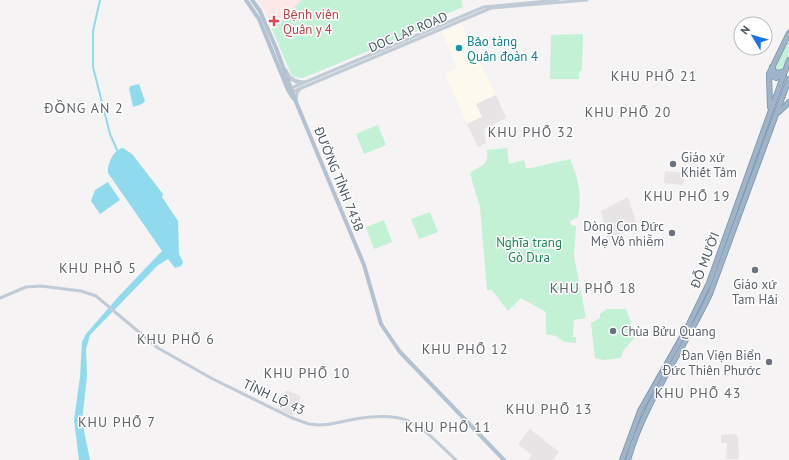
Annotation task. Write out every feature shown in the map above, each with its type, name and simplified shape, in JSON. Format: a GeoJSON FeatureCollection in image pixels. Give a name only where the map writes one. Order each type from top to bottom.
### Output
{"type":"FeatureCollection","features":[{"type":"Feature","properties":{"kind":"highway"},"geometry":{"type":"LineString","coordinates":[[764,135],[771,104],[769,74],[789,33]]}},
{"type":"Feature","properties":{"kind":"highway","name":"ĐỖ MƯỜI"},"geometry":{"type":"LineString","coordinates":[[623,460],[632,430],[651,390],[689,323],[709,283],[764,135],[789,60]]}},
{"type":"Feature","properties":{"kind":"highway"},"geometry":{"type":"LineString","coordinates":[[772,67],[775,73],[785,74]]}},
{"type":"Feature","properties":{"kind":"highway","name":"ĐỖ MƯỜI"},"geometry":{"type":"LineString","coordinates":[[785,74],[789,68]]}},
{"type":"Feature","properties":{"kind":"highway"},"geometry":{"type":"LineString","coordinates":[[769,74],[776,78],[785,74]]}},
{"type":"Feature","properties":{"kind":"highway","name":"ĐỖ MƯỜI"},"geometry":{"type":"LineString","coordinates":[[629,460],[639,428],[651,402],[694,328],[708,298],[734,232],[789,79]]}},
{"type":"Feature","properties":{"kind":"highway","name":"ĐỖ MƯỜI"},"geometry":{"type":"LineString","coordinates":[[777,114],[789,83]]}},
{"type":"Feature","properties":{"kind":"highway"},"geometry":{"type":"LineString","coordinates":[[777,114],[789,102]]}},
{"type":"Feature","properties":{"kind":"main road","name":"ĐƯỜNG TỈNH 743B"},"geometry":{"type":"LineString","coordinates":[[246,0],[259,19],[321,158],[364,265],[381,324],[396,348],[504,460]]}},
{"type":"Feature","properties":{"kind":"main road","name":"ĐƯỜNG TỈNH 743B"},"geometry":{"type":"LineString","coordinates":[[252,0],[265,21],[286,76],[290,91]]}},
{"type":"Feature","properties":{"kind":"main road","name":"DOC LAP ROAD"},"geometry":{"type":"LineString","coordinates":[[301,86],[308,81],[484,7],[558,0]]}},
{"type":"Feature","properties":{"kind":"main road","name":"DOC LAP ROAD"},"geometry":{"type":"LineString","coordinates":[[290,91],[490,8],[587,0]]}},
{"type":"Feature","properties":{"kind":"main road"},"geometry":{"type":"LineString","coordinates":[[278,56],[291,79],[298,82],[308,81]]}},
{"type":"Feature","properties":{"kind":"main road"},"geometry":{"type":"LineString","coordinates":[[286,76],[292,82],[301,86],[297,93],[296,102]]}},
{"type":"Feature","properties":{"kind":"main road","name":"TỈNH LỘ 43"},"geometry":{"type":"LineString","coordinates":[[0,298],[26,287],[51,287],[81,291],[96,296],[153,344],[186,365],[292,418],[309,424],[319,425],[386,416],[408,419],[432,437],[456,460]]}},
{"type":"Feature","properties":{"kind":"shaded area","name":"Bệnh viên Quân y 4"},"geometry":{"type":"Polygon","coordinates":[[[257,0],[302,0],[272,29],[264,9],[257,0]]]}},
{"type":"Feature","properties":{"kind":"shaded area"},"geometry":{"type":"Polygon","coordinates":[[[462,23],[470,41],[466,43],[472,54],[478,59],[496,95],[476,104],[482,117],[467,124],[445,74],[457,68],[442,32],[462,23]]]}},
{"type":"Feature","properties":{"kind":"shaded area"},"geometry":{"type":"Polygon","coordinates":[[[496,95],[506,118],[484,129],[486,143],[478,147],[467,124],[482,117],[476,104],[496,95]]]}},
{"type":"Feature","properties":{"kind":"shaded area"},"geometry":{"type":"Polygon","coordinates":[[[665,171],[685,173],[683,185],[664,183],[665,171]]]}},
{"type":"Feature","properties":{"kind":"shaded area"},"geometry":{"type":"Polygon","coordinates":[[[628,197],[638,228],[607,238],[601,211],[628,197]]]}},
{"type":"Feature","properties":{"kind":"shaded area"},"geometry":{"type":"Polygon","coordinates":[[[286,390],[301,396],[293,416],[277,409],[286,390]]]}},
{"type":"Feature","properties":{"kind":"shaded area"},"geometry":{"type":"Polygon","coordinates":[[[530,429],[559,452],[553,460],[528,460],[532,455],[518,444],[530,429]]]}},
{"type":"Feature","properties":{"kind":"shaded area"},"geometry":{"type":"Polygon","coordinates":[[[735,434],[738,438],[739,459],[726,459],[727,443],[721,443],[721,435],[735,434]]]}},
{"type":"Feature","properties":{"kind":"green space"},"geometry":{"type":"Polygon","coordinates":[[[302,0],[461,0],[463,7],[446,14],[448,18],[303,78],[294,77],[291,74],[272,29],[302,0]]]}},
{"type":"Feature","properties":{"kind":"green space"},"geometry":{"type":"Polygon","coordinates":[[[583,34],[582,70],[579,72],[579,79],[550,79],[551,35],[583,34]]]}},
{"type":"Feature","properties":{"kind":"green space"},"geometry":{"type":"Polygon","coordinates":[[[789,39],[787,62],[779,73],[775,69],[775,66],[789,39]]]}},
{"type":"Feature","properties":{"kind":"green space"},"geometry":{"type":"Polygon","coordinates":[[[378,125],[386,145],[364,154],[356,134],[378,125]]]}},
{"type":"Feature","properties":{"kind":"green space","name":"Nghĩa trang Gò Dưa"},"geometry":{"type":"Polygon","coordinates":[[[507,148],[509,164],[524,160],[526,168],[570,159],[578,181],[580,202],[578,217],[570,221],[571,225],[576,226],[574,256],[586,318],[574,320],[573,337],[576,337],[576,343],[564,342],[556,336],[546,334],[546,312],[521,298],[508,311],[492,290],[487,290],[480,207],[470,174],[485,163],[487,150],[507,148]]]}},
{"type":"Feature","properties":{"kind":"green space"},"geometry":{"type":"Polygon","coordinates":[[[430,212],[438,232],[419,239],[411,219],[430,212]]]}},
{"type":"Feature","properties":{"kind":"green space"},"geometry":{"type":"Polygon","coordinates":[[[384,220],[392,242],[374,249],[366,227],[384,220]]]}},
{"type":"Feature","properties":{"kind":"green space","name":"Chùa Bửu Quang"},"geometry":{"type":"Polygon","coordinates":[[[607,309],[626,309],[636,336],[623,351],[621,358],[604,360],[595,358],[591,323],[600,318],[600,314],[607,309]]]}},
{"type":"Feature","properties":{"kind":"water"},"geometry":{"type":"Polygon","coordinates":[[[139,84],[145,101],[142,104],[133,107],[129,88],[139,84]]]}},
{"type":"Feature","properties":{"kind":"water"},"geometry":{"type":"Polygon","coordinates":[[[123,148],[132,154],[163,194],[162,197],[178,221],[179,254],[183,262],[181,266],[175,268],[168,259],[157,266],[90,335],[86,349],[87,376],[82,421],[90,460],[79,460],[74,420],[80,377],[82,342],[86,334],[119,296],[162,251],[108,173],[109,165],[114,154],[123,148]]]}},
{"type":"Feature","properties":{"kind":"water"},"geometry":{"type":"Polygon","coordinates":[[[108,182],[120,200],[100,214],[91,201],[95,190],[108,182]]]}},
{"type":"Feature","properties":{"kind":"waterway"},"geometry":{"type":"LineString","coordinates":[[100,0],[93,31],[93,67],[110,134],[117,150]]}},
{"type":"Feature","properties":{"kind":"place","name":"Bệnh viên Quân y 4"},"geometry":{"type":"Point","coordinates":[274,21]}},
{"type":"Feature","properties":{"kind":"place","name":"Bảo tàng Quân đoàn 4"},"geometry":{"type":"Point","coordinates":[459,48]}},
{"type":"Feature","properties":{"kind":"place","name":"Giáo xứ Khiết Tâm"},"geometry":{"type":"Point","coordinates":[673,164]}},
{"type":"Feature","properties":{"kind":"place","name":"Dòng Con Đức Mẹ Vô nhiễm"},"geometry":{"type":"Point","coordinates":[672,233]}},
{"type":"Feature","properties":{"kind":"place","name":"Giáo xứ Tam Hải"},"geometry":{"type":"Point","coordinates":[755,270]}},
{"type":"Feature","properties":{"kind":"place","name":"Chùa Bửu Quang"},"geometry":{"type":"Point","coordinates":[613,331]}},
{"type":"Feature","properties":{"kind":"place","name":"Đan Viện Biển Đức Thiên Phước"},"geometry":{"type":"Point","coordinates":[769,362]}},
{"type":"Feature","properties":{"kind":"district","name":"KHU PHỐ 21"},"geometry":{"type":"Point","coordinates":[654,76]}},
{"type":"Feature","properties":{"kind":"district","name":"ĐỒNG AN 2"},"geometry":{"type":"Point","coordinates":[84,108]}},
{"type":"Feature","properties":{"kind":"district","name":"KHU PHỐ 20"},"geometry":{"type":"Point","coordinates":[628,112]}},
{"type":"Feature","properties":{"kind":"district","name":"KHU PHỐ 32"},"geometry":{"type":"Point","coordinates":[531,132]}},
{"type":"Feature","properties":{"kind":"district","name":"KHU PHỐ 19"},"geometry":{"type":"Point","coordinates":[687,196]}},
{"type":"Feature","properties":{"kind":"district","name":"KHU PHỐ 5"},"geometry":{"type":"Point","coordinates":[98,268]}},
{"type":"Feature","properties":{"kind":"district","name":"KHU PHỐ 18"},"geometry":{"type":"Point","coordinates":[593,288]}},
{"type":"Feature","properties":{"kind":"district","name":"KHU PHỐ 6"},"geometry":{"type":"Point","coordinates":[176,339]}},
{"type":"Feature","properties":{"kind":"district","name":"KHU PHỐ 12"},"geometry":{"type":"Point","coordinates":[465,349]}},
{"type":"Feature","properties":{"kind":"district","name":"KHU PHỐ 10"},"geometry":{"type":"Point","coordinates":[307,373]}},
{"type":"Feature","properties":{"kind":"district","name":"KHU PHỐ 43"},"geometry":{"type":"Point","coordinates":[698,393]}},
{"type":"Feature","properties":{"kind":"district","name":"KHU PHỐ 13"},"geometry":{"type":"Point","coordinates":[549,409]}},
{"type":"Feature","properties":{"kind":"district","name":"KHU PHỐ 7"},"geometry":{"type":"Point","coordinates":[117,422]}},
{"type":"Feature","properties":{"kind":"district","name":"KHU PHỐ 11"},"geometry":{"type":"Point","coordinates":[448,427]}}]}
